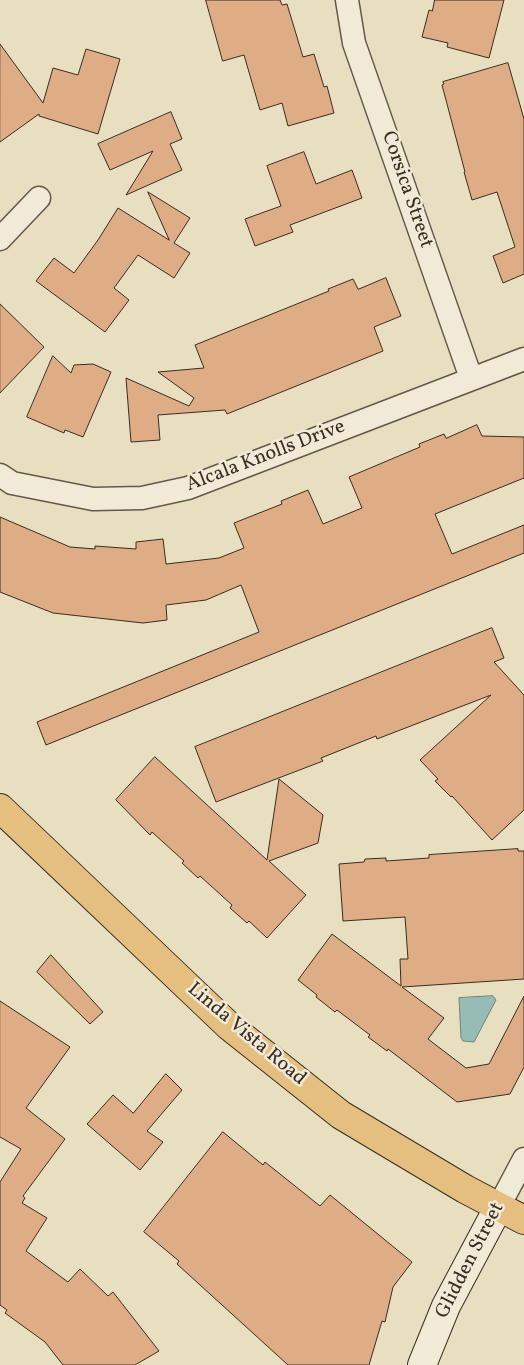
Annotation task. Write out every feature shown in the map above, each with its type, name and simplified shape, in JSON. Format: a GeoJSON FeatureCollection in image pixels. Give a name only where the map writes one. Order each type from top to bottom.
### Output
{"type":"FeatureCollection","features":[{"type":"Feature","properties":{"kind":"main road","name":"Linda Vista Road"},"geometry":{"type":"LineString","coordinates":[[0,808],[229,1026],[341,1115],[498,1208],[524,1220]]}},
{"type":"Feature","properties":{"kind":"street","name":"Corsica Street"},"geometry":{"type":"LineString","coordinates":[[347,0],[354,43],[472,378]]}},
{"type":"Feature","properties":{"kind":"street"},"geometry":{"type":"LineString","coordinates":[[0,239],[39,198]]}},
{"type":"Feature","properties":{"kind":"street","name":"Alcala Knolls Drive"},"geometry":{"type":"LineString","coordinates":[[0,475],[12,483],[92,499],[142,498],[188,488],[524,359]]}},
{"type":"Feature","properties":{"kind":"street","name":"Glidden Street"},"geometry":{"type":"LineString","coordinates":[[422,1365],[446,1306],[524,1159]]}},
{"type":"Feature","properties":{"kind":"water"},"geometry":{"type":"Polygon","coordinates":[[[493,996],[496,1000],[474,1042],[463,1041],[461,1038],[459,998],[493,996]]]}},
{"type":"Feature","properties":{"kind":"building"},"geometry":{"type":"Polygon","coordinates":[[[206,0],[280,0],[282,5],[287,4],[303,57],[314,54],[324,87],[327,86],[334,113],[288,126],[282,103],[260,110],[244,55],[223,61],[206,0]]]}},
{"type":"Feature","properties":{"kind":"building"},"geometry":{"type":"Polygon","coordinates":[[[435,0],[504,0],[489,58],[447,47],[448,43],[422,37],[429,10],[432,11],[435,0]]]}},
{"type":"Feature","properties":{"kind":"building"},"geometry":{"type":"Polygon","coordinates":[[[0,44],[43,103],[53,68],[78,75],[86,49],[120,59],[98,134],[39,116],[39,114],[0,142],[0,44]]]}},
{"type":"Feature","properties":{"kind":"building"},"geometry":{"type":"Polygon","coordinates":[[[508,63],[524,119],[524,274],[503,283],[493,256],[515,247],[497,192],[472,200],[442,85],[444,84],[443,82],[508,63]]]}},
{"type":"Feature","properties":{"kind":"building"},"geometry":{"type":"Polygon","coordinates":[[[171,112],[182,139],[170,144],[182,170],[126,195],[153,151],[110,170],[98,144],[171,112]]]}},
{"type":"Feature","properties":{"kind":"building"},"geometry":{"type":"Polygon","coordinates":[[[304,152],[316,184],[352,170],[362,198],[290,225],[293,232],[255,246],[245,219],[281,206],[267,166],[304,152]]]}},
{"type":"Feature","properties":{"kind":"building"},"geometry":{"type":"Polygon","coordinates":[[[148,192],[190,218],[174,243],[190,253],[174,278],[138,255],[114,288],[129,300],[105,332],[36,281],[54,258],[74,273],[118,208],[169,240],[148,192]]]}},
{"type":"Feature","properties":{"kind":"building"},"geometry":{"type":"Polygon","coordinates":[[[386,278],[401,316],[374,327],[383,351],[227,414],[225,410],[158,415],[160,440],[131,442],[126,378],[189,406],[194,398],[158,372],[204,368],[195,345],[329,291],[328,289],[353,279],[358,289],[386,278]]]}},
{"type":"Feature","properties":{"kind":"building"},"geometry":{"type":"Polygon","coordinates":[[[0,304],[44,347],[0,393],[0,304]]]}},
{"type":"Feature","properties":{"kind":"building"},"geometry":{"type":"Polygon","coordinates":[[[53,356],[71,373],[74,365],[93,364],[111,372],[83,437],[65,430],[64,433],[27,417],[53,356]]]}},
{"type":"Feature","properties":{"kind":"building"},"geometry":{"type":"Polygon","coordinates":[[[477,425],[482,436],[524,437],[524,478],[435,514],[452,554],[524,525],[524,553],[46,745],[37,722],[259,632],[241,585],[206,600],[166,605],[167,620],[143,623],[53,613],[0,592],[0,517],[70,547],[95,549],[95,546],[136,549],[136,542],[163,539],[166,564],[219,558],[244,548],[234,523],[282,504],[281,501],[308,490],[323,524],[362,508],[349,477],[420,447],[419,444],[444,434],[446,438],[477,425]]]}},
{"type":"Feature","properties":{"kind":"building"},"geometry":{"type":"Polygon","coordinates":[[[492,628],[504,658],[494,662],[524,695],[524,810],[492,840],[452,796],[435,781],[438,779],[420,760],[491,695],[377,739],[376,736],[321,758],[323,761],[216,802],[195,747],[492,628]]]}},
{"type":"Feature","properties":{"kind":"building"},"geometry":{"type":"Polygon","coordinates":[[[155,757],[267,860],[279,779],[323,815],[318,843],[269,861],[306,895],[267,938],[249,921],[247,923],[230,908],[232,905],[200,876],[198,878],[182,863],[184,861],[152,832],[150,835],[116,800],[155,757]]]}},
{"type":"Feature","properties":{"kind":"building"},"geometry":{"type":"Polygon","coordinates":[[[518,849],[518,851],[524,851],[524,979],[402,987],[444,1018],[428,1039],[466,1068],[489,1064],[524,996],[524,1067],[510,1094],[457,1102],[388,1049],[387,1051],[368,1037],[370,1035],[337,1010],[335,1012],[298,980],[332,934],[401,986],[400,959],[408,959],[405,917],[343,921],[339,864],[364,862],[365,859],[386,858],[386,861],[429,858],[429,855],[518,849]]]}},
{"type":"Feature","properties":{"kind":"building"},"geometry":{"type":"Polygon","coordinates":[[[51,955],[103,1012],[90,1024],[37,972],[51,955]]]}},
{"type":"Feature","properties":{"kind":"building"},"geometry":{"type":"Polygon","coordinates":[[[0,1001],[70,1047],[26,1108],[65,1139],[23,1196],[25,1198],[22,1203],[47,1218],[26,1251],[68,1282],[80,1269],[108,1296],[113,1292],[159,1351],[135,1365],[63,1365],[45,1342],[5,1313],[7,1310],[0,1305],[0,1182],[21,1149],[0,1137],[0,1001]]]}},
{"type":"Feature","properties":{"kind":"building"},"geometry":{"type":"Polygon","coordinates":[[[166,1074],[182,1090],[147,1131],[163,1142],[140,1170],[87,1124],[113,1095],[133,1113],[166,1074]]]}},
{"type":"Feature","properties":{"kind":"building"},"geometry":{"type":"Polygon","coordinates":[[[223,1132],[263,1165],[265,1162],[320,1206],[330,1195],[412,1262],[393,1287],[385,1322],[382,1321],[369,1365],[288,1365],[177,1264],[179,1261],[144,1232],[223,1132]]]}}]}
